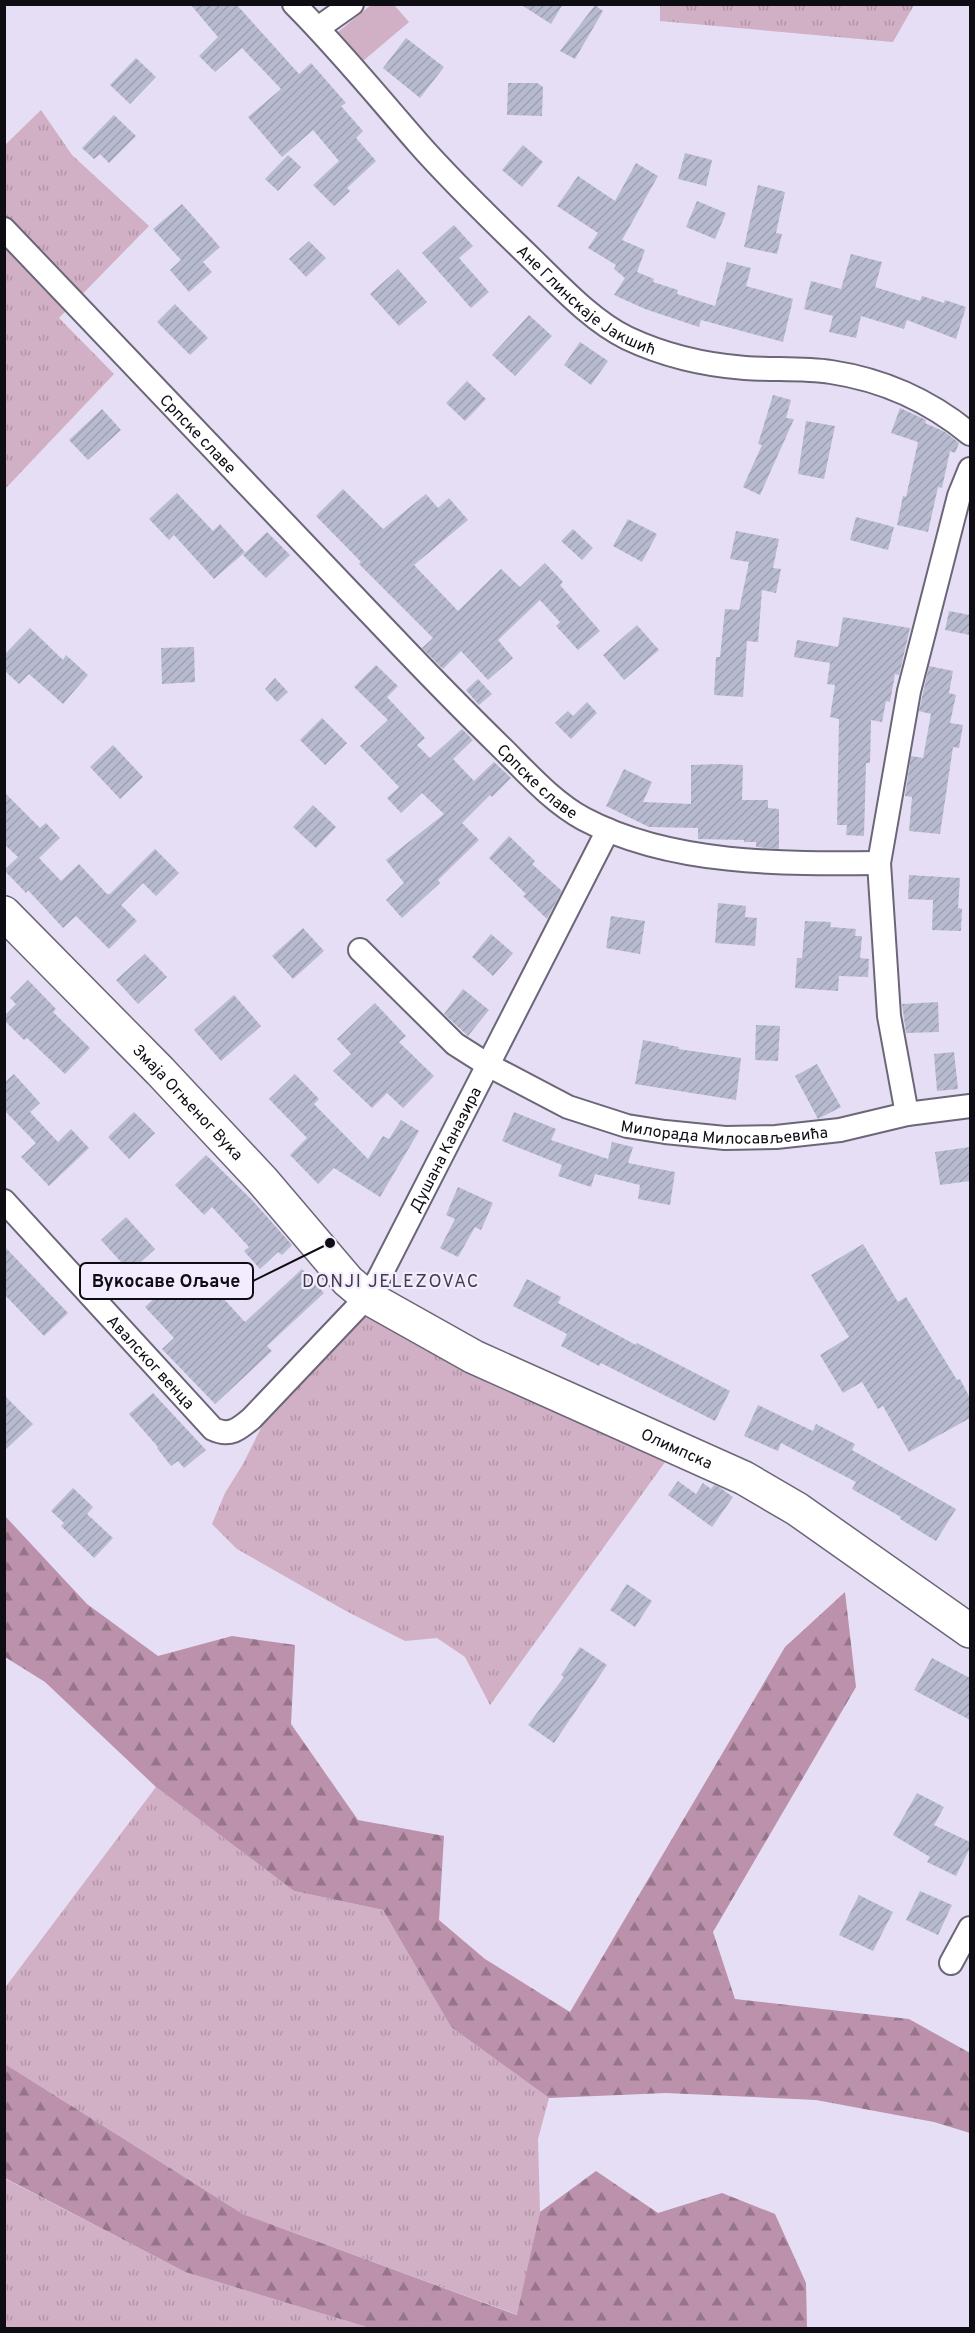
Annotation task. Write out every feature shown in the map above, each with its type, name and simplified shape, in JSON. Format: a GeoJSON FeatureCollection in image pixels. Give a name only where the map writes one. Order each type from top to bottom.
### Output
{"type":"FeatureCollection","features":[{"type":"Feature","properties":{"kind":"street","name":"Ане Глинскаје Јакшић"},"geometry":{"type":"LineString","coordinates":[[294,4],[318,28],[420,145],[525,252],[571,296],[624,337],[659,350],[718,364],[748,368],[805,369],[865,379],[917,398],[970,434]]}},
{"type":"Feature","properties":{"kind":"street"},"geometry":{"type":"LineString","coordinates":[[318,28],[352,4]]}},
{"type":"Feature","properties":{"kind":"street","name":"Српске славе"},"geometry":{"type":"LineString","coordinates":[[4,229],[462,710],[559,802],[585,819],[608,830],[664,847],[765,861],[879,863]]}},
{"type":"Feature","properties":{"kind":"street"},"geometry":{"type":"LineString","coordinates":[[908,1114],[889,1016],[879,863],[909,691],[958,496],[970,469]]}},
{"type":"Feature","properties":{"kind":"street","name":"Душана Каназира"},"geometry":{"type":"LineString","coordinates":[[231,1433],[252,1418],[367,1297],[379,1278],[608,830]]}},
{"type":"Feature","properties":{"kind":"street","name":"Змаја Огњеног Вука"},"geometry":{"type":"LineString","coordinates":[[4,913],[160,1071],[262,1180],[348,1281],[367,1297]]}},
{"type":"Feature","properties":{"kind":"street","name":"Милорада Милосављевића"},"geometry":{"type":"LineString","coordinates":[[360,950],[455,1044],[488,1065],[568,1107],[627,1126],[725,1138],[776,1137],[840,1130],[908,1114],[970,1106]]}},
{"type":"Feature","properties":{"kind":"street","name":"Авалског венца"},"geometry":{"type":"LineString","coordinates":[[4,1201],[213,1429],[221,1433],[231,1433]]}},
{"type":"Feature","properties":{"kind":"street","name":"Олимпска"},"geometry":{"type":"LineString","coordinates":[[367,1297],[474,1357],[744,1478],[797,1509],[970,1631]]}},
{"type":"Feature","properties":{"kind":"street"},"geometry":{"type":"LineString","coordinates":[[951,1963],[970,1928]]}},
{"type":"Feature","properties":{"kind":"green space"},"geometry":{"type":"Polygon","coordinates":[[[660,4],[914,5],[893,42],[660,21],[660,4]]]}},
{"type":"Feature","properties":{"kind":"green space"},"geometry":{"type":"Polygon","coordinates":[[[371,5],[394,5],[409,22],[363,61],[338,32],[371,5]]]}},
{"type":"Feature","properties":{"kind":"green space"},"geometry":{"type":"Polygon","coordinates":[[[41,110],[72,155],[149,226],[59,318],[114,374],[5,489],[5,145],[41,110]]]}},
{"type":"Feature","properties":{"kind":"green space"},"geometry":{"type":"Polygon","coordinates":[[[369,1311],[668,1458],[490,1705],[465,1657],[437,1638],[405,1641],[346,1611],[237,1549],[212,1524],[225,1493],[243,1464],[264,1422],[369,1311]]]}},
{"type":"Feature","properties":{"kind":"green space"},"geometry":{"type":"Polygon","coordinates":[[[5,1516],[87,1604],[158,1656],[232,1636],[295,1645],[291,1724],[358,1820],[444,1836],[439,1920],[485,1959],[570,2012],[785,1647],[845,1592],[856,1687],[713,1932],[735,1999],[909,2019],[970,2053],[970,2133],[934,2122],[816,2100],[666,2093],[549,2098],[451,2027],[383,1910],[294,1891],[156,1787],[45,1682],[5,1657],[5,1516]]]}},
{"type":"Feature","properties":{"kind":"green space"},"geometry":{"type":"Polygon","coordinates":[[[156,1787],[294,1891],[383,1910],[451,2027],[549,2098],[538,2139],[540,2212],[518,2315],[243,2214],[5,2064],[4,1989],[156,1787]]]}},
{"type":"Feature","properties":{"kind":"green space"},"geometry":{"type":"Polygon","coordinates":[[[5,2064],[243,2214],[517,2315],[540,2212],[596,2171],[658,2213],[722,2193],[775,2214],[806,2283],[807,2328],[370,2328],[185,2272],[5,2178],[5,2064]]]}},
{"type":"Feature","properties":{"kind":"green space"},"geometry":{"type":"Polygon","coordinates":[[[4,2178],[185,2272],[370,2328],[5,2328],[4,2178]]]}},
{"type":"Feature","properties":{"kind":"building"},"geometry":{"type":"Polygon","coordinates":[[[190,4],[236,4],[299,74],[311,63],[346,103],[341,106],[363,131],[356,138],[376,161],[347,188],[350,191],[334,206],[313,185],[339,161],[313,130],[282,157],[248,117],[281,89],[242,48],[215,72],[199,56],[218,37],[190,4]]]}},
{"type":"Feature","properties":{"kind":"building"},"geometry":{"type":"Polygon","coordinates":[[[520,4],[563,4],[551,24],[520,4]]]}},
{"type":"Feature","properties":{"kind":"building"},"geometry":{"type":"Polygon","coordinates":[[[595,5],[603,11],[575,59],[560,51],[595,5]]]}},
{"type":"Feature","properties":{"kind":"building"},"geometry":{"type":"Polygon","coordinates":[[[406,38],[444,67],[420,98],[383,68],[406,38]]]}},
{"type":"Feature","properties":{"kind":"building"},"geometry":{"type":"Polygon","coordinates":[[[136,58],[156,77],[130,104],[110,85],[136,58]]]}},
{"type":"Feature","properties":{"kind":"building"},"geometry":{"type":"Polygon","coordinates":[[[508,83],[537,83],[543,87],[542,116],[507,115],[508,83]]]}},
{"type":"Feature","properties":{"kind":"building"},"geometry":{"type":"Polygon","coordinates":[[[114,115],[136,136],[109,163],[100,154],[94,159],[82,148],[114,115]]]}},
{"type":"Feature","properties":{"kind":"building"},"geometry":{"type":"Polygon","coordinates":[[[523,145],[543,162],[522,187],[502,170],[523,145]]]}},
{"type":"Feature","properties":{"kind":"building"},"geometry":{"type":"Polygon","coordinates":[[[685,153],[712,160],[706,186],[678,179],[685,153]]]}},
{"type":"Feature","properties":{"kind":"building"},"geometry":{"type":"Polygon","coordinates":[[[288,155],[301,167],[278,191],[265,179],[288,155]]]}},
{"type":"Feature","properties":{"kind":"building"},"geometry":{"type":"Polygon","coordinates":[[[636,163],[658,176],[622,240],[645,250],[637,272],[654,279],[653,282],[678,290],[677,294],[715,306],[727,262],[751,268],[746,286],[793,299],[783,342],[701,320],[699,327],[645,309],[614,295],[625,278],[614,269],[616,265],[588,248],[598,233],[557,206],[578,176],[615,201],[636,163]]]}},
{"type":"Feature","properties":{"kind":"building"},"geometry":{"type":"Polygon","coordinates":[[[758,185],[785,192],[776,233],[782,234],[777,254],[744,247],[758,185]]]}},
{"type":"Feature","properties":{"kind":"building"},"geometry":{"type":"Polygon","coordinates":[[[697,201],[726,213],[715,239],[686,227],[697,201]]]}},
{"type":"Feature","properties":{"kind":"building"},"geometry":{"type":"Polygon","coordinates":[[[182,204],[220,247],[203,262],[212,272],[189,292],[170,270],[181,260],[153,229],[182,204]]]}},
{"type":"Feature","properties":{"kind":"building"},"geometry":{"type":"Polygon","coordinates":[[[454,225],[473,246],[459,258],[489,292],[471,308],[422,253],[454,225]]]}},
{"type":"Feature","properties":{"kind":"building"},"geometry":{"type":"Polygon","coordinates":[[[309,241],[326,258],[306,277],[289,259],[309,241]]]}},
{"type":"Feature","properties":{"kind":"building"},"geometry":{"type":"Polygon","coordinates":[[[851,254],[882,262],[875,287],[920,301],[922,296],[966,307],[956,339],[907,320],[904,329],[861,316],[856,338],[829,332],[833,316],[804,309],[811,281],[841,289],[851,254]]]}},
{"type":"Feature","properties":{"kind":"building"},"geometry":{"type":"Polygon","coordinates":[[[398,269],[427,302],[399,326],[370,294],[398,269]]]}},
{"type":"Feature","properties":{"kind":"building"},"geometry":{"type":"Polygon","coordinates":[[[175,304],[208,338],[190,355],[157,322],[175,304]]]}},
{"type":"Feature","properties":{"kind":"building"},"geometry":{"type":"Polygon","coordinates":[[[529,315],[552,336],[515,376],[492,355],[529,315]]]}},
{"type":"Feature","properties":{"kind":"building"},"geometry":{"type":"Polygon","coordinates":[[[580,342],[608,361],[591,385],[564,365],[580,342]]]}},
{"type":"Feature","properties":{"kind":"building"},"geometry":{"type":"Polygon","coordinates":[[[467,381],[486,399],[465,421],[446,403],[467,381]]]}},
{"type":"Feature","properties":{"kind":"building"},"geometry":{"type":"Polygon","coordinates":[[[773,395],[791,400],[786,418],[794,419],[760,495],[743,487],[762,445],[758,444],[773,395]]]}},
{"type":"Feature","properties":{"kind":"building"},"geometry":{"type":"Polygon","coordinates":[[[900,408],[926,420],[925,423],[945,432],[959,443],[955,453],[950,451],[942,488],[938,487],[928,532],[897,525],[903,496],[906,497],[918,442],[891,433],[900,408]]]}},
{"type":"Feature","properties":{"kind":"building"},"geometry":{"type":"Polygon","coordinates":[[[102,409],[121,430],[88,460],[69,440],[102,409]]]}},
{"type":"Feature","properties":{"kind":"building"},"geometry":{"type":"Polygon","coordinates":[[[806,421],[835,426],[824,479],[798,474],[806,421]]]}},
{"type":"Feature","properties":{"kind":"building"},"geometry":{"type":"Polygon","coordinates":[[[343,489],[383,529],[426,494],[438,508],[449,498],[468,520],[414,565],[458,611],[501,569],[520,587],[545,563],[563,582],[560,585],[600,631],[578,650],[556,626],[560,622],[540,600],[498,640],[513,658],[488,680],[461,651],[443,669],[422,648],[433,638],[359,564],[361,562],[316,516],[343,489]]]}},
{"type":"Feature","properties":{"kind":"building"},"geometry":{"type":"Polygon","coordinates":[[[177,493],[213,531],[220,524],[245,552],[214,579],[174,535],[169,540],[149,519],[177,493]]]}},
{"type":"Feature","properties":{"kind":"building"},"geometry":{"type":"Polygon","coordinates":[[[856,517],[894,527],[888,550],[850,540],[856,517]]]}},
{"type":"Feature","properties":{"kind":"building"},"geometry":{"type":"Polygon","coordinates":[[[628,519],[657,534],[642,562],[613,546],[628,519]]]}},
{"type":"Feature","properties":{"kind":"building"},"geometry":{"type":"Polygon","coordinates":[[[573,529],[593,548],[582,560],[561,541],[573,529]]]}},
{"type":"Feature","properties":{"kind":"building"},"geometry":{"type":"Polygon","coordinates":[[[736,531],[779,539],[773,568],[781,569],[776,593],[762,590],[758,642],[747,641],[743,697],[714,695],[716,657],[720,657],[725,609],[739,610],[749,562],[730,559],[736,531]]]}},
{"type":"Feature","properties":{"kind":"building"},"geometry":{"type":"Polygon","coordinates":[[[267,532],[290,555],[266,578],[243,555],[267,532]]]}},
{"type":"Feature","properties":{"kind":"building"},"geometry":{"type":"Polygon","coordinates":[[[949,611],[970,615],[970,635],[945,630],[949,611]]]}},
{"type":"Feature","properties":{"kind":"building"},"geometry":{"type":"Polygon","coordinates":[[[843,617],[910,628],[899,675],[895,674],[890,702],[886,701],[882,722],[871,720],[870,763],[866,763],[864,836],[846,835],[847,825],[837,825],[839,719],[830,717],[835,685],[827,684],[830,663],[794,657],[797,640],[838,647],[843,617]]]}},
{"type":"Feature","properties":{"kind":"building"},"geometry":{"type":"Polygon","coordinates":[[[637,625],[659,650],[624,680],[603,655],[637,625]]]}},
{"type":"Feature","properties":{"kind":"building"},"geometry":{"type":"Polygon","coordinates":[[[30,628],[63,660],[66,655],[88,675],[63,704],[29,674],[19,684],[4,670],[4,655],[30,628]]]}},
{"type":"Feature","properties":{"kind":"building"},"geometry":{"type":"Polygon","coordinates":[[[194,647],[195,682],[162,684],[161,648],[194,647]]]}},
{"type":"Feature","properties":{"kind":"building"},"geometry":{"type":"Polygon","coordinates":[[[376,665],[398,686],[387,697],[425,738],[417,745],[430,758],[462,729],[473,740],[453,759],[474,781],[494,762],[511,778],[462,823],[479,840],[438,880],[440,883],[402,918],[386,900],[404,883],[386,860],[444,814],[422,793],[401,813],[387,798],[399,787],[360,746],[388,720],[354,687],[376,665]]]}},
{"type":"Feature","properties":{"kind":"building"},"geometry":{"type":"Polygon","coordinates":[[[929,666],[953,671],[949,693],[956,695],[950,723],[963,725],[959,748],[953,747],[940,834],[909,831],[912,797],[905,796],[911,756],[923,758],[931,714],[919,711],[929,666]]]}},
{"type":"Feature","properties":{"kind":"building"},"geometry":{"type":"Polygon","coordinates":[[[275,678],[288,692],[277,702],[265,689],[275,678]]]}},
{"type":"Feature","properties":{"kind":"building"},"geometry":{"type":"Polygon","coordinates":[[[478,679],[492,694],[479,705],[466,690],[478,679]]]}},
{"type":"Feature","properties":{"kind":"building"},"geometry":{"type":"Polygon","coordinates":[[[587,702],[597,713],[571,739],[555,723],[568,711],[573,716],[587,702]]]}},
{"type":"Feature","properties":{"kind":"building"},"geometry":{"type":"Polygon","coordinates":[[[322,718],[347,743],[325,765],[300,740],[322,718]]]}},
{"type":"Feature","properties":{"kind":"building"},"geometry":{"type":"Polygon","coordinates":[[[113,745],[143,777],[120,799],[90,767],[113,745]]]}},
{"type":"Feature","properties":{"kind":"building"},"geometry":{"type":"Polygon","coordinates":[[[691,765],[743,765],[742,800],[768,800],[768,808],[779,809],[779,849],[756,847],[756,842],[744,842],[744,840],[698,839],[698,828],[649,827],[606,806],[624,769],[652,782],[643,802],[691,804],[691,765]]]}},
{"type":"Feature","properties":{"kind":"building"},"geometry":{"type":"Polygon","coordinates":[[[4,792],[40,828],[46,823],[60,838],[39,858],[61,881],[79,864],[107,894],[110,894],[155,849],[179,873],[156,896],[143,883],[121,905],[137,921],[109,949],[76,916],[63,928],[28,890],[26,893],[4,870],[18,857],[4,844],[4,792]]]}},
{"type":"Feature","properties":{"kind":"building"},"geometry":{"type":"Polygon","coordinates":[[[313,805],[336,827],[316,848],[293,827],[313,805]]]}},
{"type":"Feature","properties":{"kind":"building"},"geometry":{"type":"Polygon","coordinates":[[[509,836],[535,861],[532,864],[562,891],[547,919],[523,896],[526,894],[489,858],[509,836]]]}},
{"type":"Feature","properties":{"kind":"building"},"geometry":{"type":"Polygon","coordinates":[[[909,875],[960,878],[958,908],[962,909],[961,931],[932,930],[933,900],[908,899],[909,875]]]}},
{"type":"Feature","properties":{"kind":"building"},"geometry":{"type":"Polygon","coordinates":[[[718,903],[746,906],[745,917],[757,918],[755,946],[715,943],[718,903]]]}},
{"type":"Feature","properties":{"kind":"building"},"geometry":{"type":"Polygon","coordinates":[[[611,916],[645,921],[640,954],[606,948],[611,916]]]}},
{"type":"Feature","properties":{"kind":"building"},"geometry":{"type":"Polygon","coordinates":[[[805,921],[831,922],[830,927],[856,929],[855,936],[862,936],[860,958],[869,959],[868,977],[839,976],[838,991],[795,988],[797,958],[802,958],[805,921]]]}},
{"type":"Feature","properties":{"kind":"building"},"geometry":{"type":"Polygon","coordinates":[[[303,928],[324,951],[293,979],[272,956],[303,928]]]}},
{"type":"Feature","properties":{"kind":"building"},"geometry":{"type":"Polygon","coordinates":[[[491,934],[513,953],[493,976],[472,957],[491,934]]]}},
{"type":"Feature","properties":{"kind":"building"},"geometry":{"type":"Polygon","coordinates":[[[145,954],[167,977],[138,1004],[116,980],[145,954]]]}},
{"type":"Feature","properties":{"kind":"building"},"geometry":{"type":"Polygon","coordinates":[[[28,980],[56,1009],[53,1012],[90,1048],[65,1074],[4,1020],[4,1016],[16,1004],[10,998],[28,980]]]}},
{"type":"Feature","properties":{"kind":"building"},"geometry":{"type":"Polygon","coordinates":[[[463,989],[489,1010],[468,1036],[444,1014],[463,989]]]}},
{"type":"Feature","properties":{"kind":"building"},"geometry":{"type":"Polygon","coordinates":[[[234,995],[261,1026],[221,1061],[194,1030],[234,995]]]}},
{"type":"Feature","properties":{"kind":"building"},"geometry":{"type":"Polygon","coordinates":[[[938,1002],[939,1032],[906,1033],[902,1004],[938,1002]]]}},
{"type":"Feature","properties":{"kind":"building"},"geometry":{"type":"Polygon","coordinates":[[[375,1003],[406,1036],[399,1042],[434,1076],[403,1108],[387,1093],[372,1108],[333,1071],[351,1054],[337,1039],[375,1003]]]}},
{"type":"Feature","properties":{"kind":"building"},"geometry":{"type":"Polygon","coordinates":[[[756,1025],[780,1026],[778,1061],[755,1060],[756,1025]]]}},
{"type":"Feature","properties":{"kind":"building"},"geometry":{"type":"Polygon","coordinates":[[[643,1040],[679,1047],[678,1049],[741,1058],[736,1100],[635,1084],[643,1040]]]}},
{"type":"Feature","properties":{"kind":"building"},"geometry":{"type":"Polygon","coordinates":[[[954,1052],[958,1089],[937,1091],[934,1054],[954,1052]]]}},
{"type":"Feature","properties":{"kind":"building"},"geometry":{"type":"Polygon","coordinates":[[[817,1064],[841,1107],[818,1119],[795,1076],[817,1064]]]}},
{"type":"Feature","properties":{"kind":"building"},"geometry":{"type":"Polygon","coordinates":[[[14,1074],[40,1103],[30,1112],[58,1142],[71,1129],[89,1148],[49,1186],[21,1157],[36,1143],[4,1110],[4,1083],[14,1074]]]}},
{"type":"Feature","properties":{"kind":"building"},"geometry":{"type":"Polygon","coordinates":[[[295,1074],[319,1099],[314,1104],[368,1159],[383,1136],[389,1139],[401,1120],[419,1131],[380,1197],[334,1168],[318,1184],[290,1155],[307,1138],[269,1099],[295,1074]]]}},
{"type":"Feature","properties":{"kind":"building"},"geometry":{"type":"Polygon","coordinates":[[[134,1112],[155,1133],[129,1159],[108,1137],[134,1112]]]}},
{"type":"Feature","properties":{"kind":"building"},"geometry":{"type":"Polygon","coordinates":[[[514,1112],[556,1129],[551,1140],[608,1159],[612,1142],[633,1147],[628,1163],[675,1172],[670,1205],[638,1199],[640,1185],[595,1174],[591,1187],[558,1176],[562,1165],[502,1141],[514,1112]]]}},
{"type":"Feature","properties":{"kind":"building"},"geometry":{"type":"Polygon","coordinates":[[[970,1147],[970,1181],[940,1185],[935,1152],[970,1147]]]}},
{"type":"Feature","properties":{"kind":"building"},"geometry":{"type":"Polygon","coordinates":[[[206,1155],[252,1200],[292,1245],[282,1255],[278,1252],[260,1269],[244,1251],[249,1247],[212,1207],[204,1215],[175,1185],[206,1155]]]}},
{"type":"Feature","properties":{"kind":"building"},"geometry":{"type":"Polygon","coordinates":[[[458,1187],[493,1203],[481,1230],[475,1227],[458,1257],[440,1248],[455,1219],[446,1215],[458,1187]]]}},
{"type":"Feature","properties":{"kind":"building"},"geometry":{"type":"Polygon","coordinates":[[[126,1217],[155,1249],[130,1272],[101,1240],[126,1217]]]}},
{"type":"Feature","properties":{"kind":"building"},"geometry":{"type":"Polygon","coordinates":[[[863,1244],[898,1302],[906,1297],[970,1398],[970,1418],[909,1452],[883,1406],[878,1409],[862,1382],[843,1393],[820,1355],[849,1337],[811,1275],[863,1244]]]}},
{"type":"Feature","properties":{"kind":"building"},"geometry":{"type":"Polygon","coordinates":[[[4,1246],[68,1313],[44,1336],[4,1294],[4,1246]]]}},
{"type":"Feature","properties":{"kind":"building"},"geometry":{"type":"Polygon","coordinates":[[[302,1269],[324,1293],[267,1346],[272,1351],[215,1404],[162,1349],[174,1338],[145,1307],[176,1278],[195,1300],[211,1285],[245,1322],[302,1269]]]}},
{"type":"Feature","properties":{"kind":"building"},"geometry":{"type":"Polygon","coordinates":[[[527,1279],[561,1297],[558,1303],[636,1345],[637,1343],[730,1391],[715,1421],[601,1363],[599,1366],[561,1346],[567,1334],[513,1306],[527,1279]]]}},
{"type":"Feature","properties":{"kind":"building"},"geometry":{"type":"Polygon","coordinates":[[[153,1393],[206,1450],[184,1468],[178,1461],[171,1466],[158,1447],[129,1414],[153,1393]]]}},
{"type":"Feature","properties":{"kind":"building"},"geometry":{"type":"Polygon","coordinates":[[[4,1395],[33,1424],[4,1451],[4,1395]]]}},
{"type":"Feature","properties":{"kind":"building"},"geometry":{"type":"Polygon","coordinates":[[[758,1405],[813,1431],[816,1424],[855,1444],[852,1450],[956,1509],[936,1541],[900,1519],[901,1517],[852,1489],[856,1482],[781,1443],[778,1451],[744,1436],[758,1405]]]}},
{"type":"Feature","properties":{"kind":"building"},"geometry":{"type":"Polygon","coordinates":[[[678,1481],[696,1494],[703,1483],[711,1489],[714,1485],[719,1487],[733,1497],[712,1527],[668,1495],[678,1481]]]}},
{"type":"Feature","properties":{"kind":"building"},"geometry":{"type":"Polygon","coordinates":[[[73,1488],[93,1507],[87,1514],[113,1538],[94,1558],[61,1526],[64,1523],[51,1511],[73,1488]]]}},
{"type":"Feature","properties":{"kind":"building"},"geometry":{"type":"Polygon","coordinates":[[[627,1584],[652,1601],[635,1627],[610,1610],[627,1584]]]}},
{"type":"Feature","properties":{"kind":"building"},"geometry":{"type":"Polygon","coordinates":[[[580,1647],[607,1665],[554,1743],[528,1725],[564,1677],[561,1675],[580,1647]]]}},
{"type":"Feature","properties":{"kind":"building"},"geometry":{"type":"Polygon","coordinates":[[[932,1658],[970,1678],[970,1720],[914,1690],[932,1658]]]}},
{"type":"Feature","properties":{"kind":"building"},"geometry":{"type":"Polygon","coordinates":[[[917,1793],[944,1807],[934,1825],[970,1842],[970,1848],[956,1876],[927,1862],[930,1857],[893,1835],[917,1793]]]}},
{"type":"Feature","properties":{"kind":"building"},"geometry":{"type":"Polygon","coordinates":[[[920,1891],[952,1905],[938,1935],[906,1920],[920,1891]]]}},
{"type":"Feature","properties":{"kind":"building"},"geometry":{"type":"Polygon","coordinates":[[[859,1895],[893,1912],[873,1951],[839,1935],[859,1895]]]}},
{"type":"Feature","properties":{"kind":"place","name":"Вукосаве Ољаче"},"geometry":{"type":"Point","coordinates":[330,1243]}},
{"type":"Feature","properties":{"kind":"district","name":"DONJI JELEZOVAC"},"geometry":{"type":"Point","coordinates":[391,1281]}}]}
